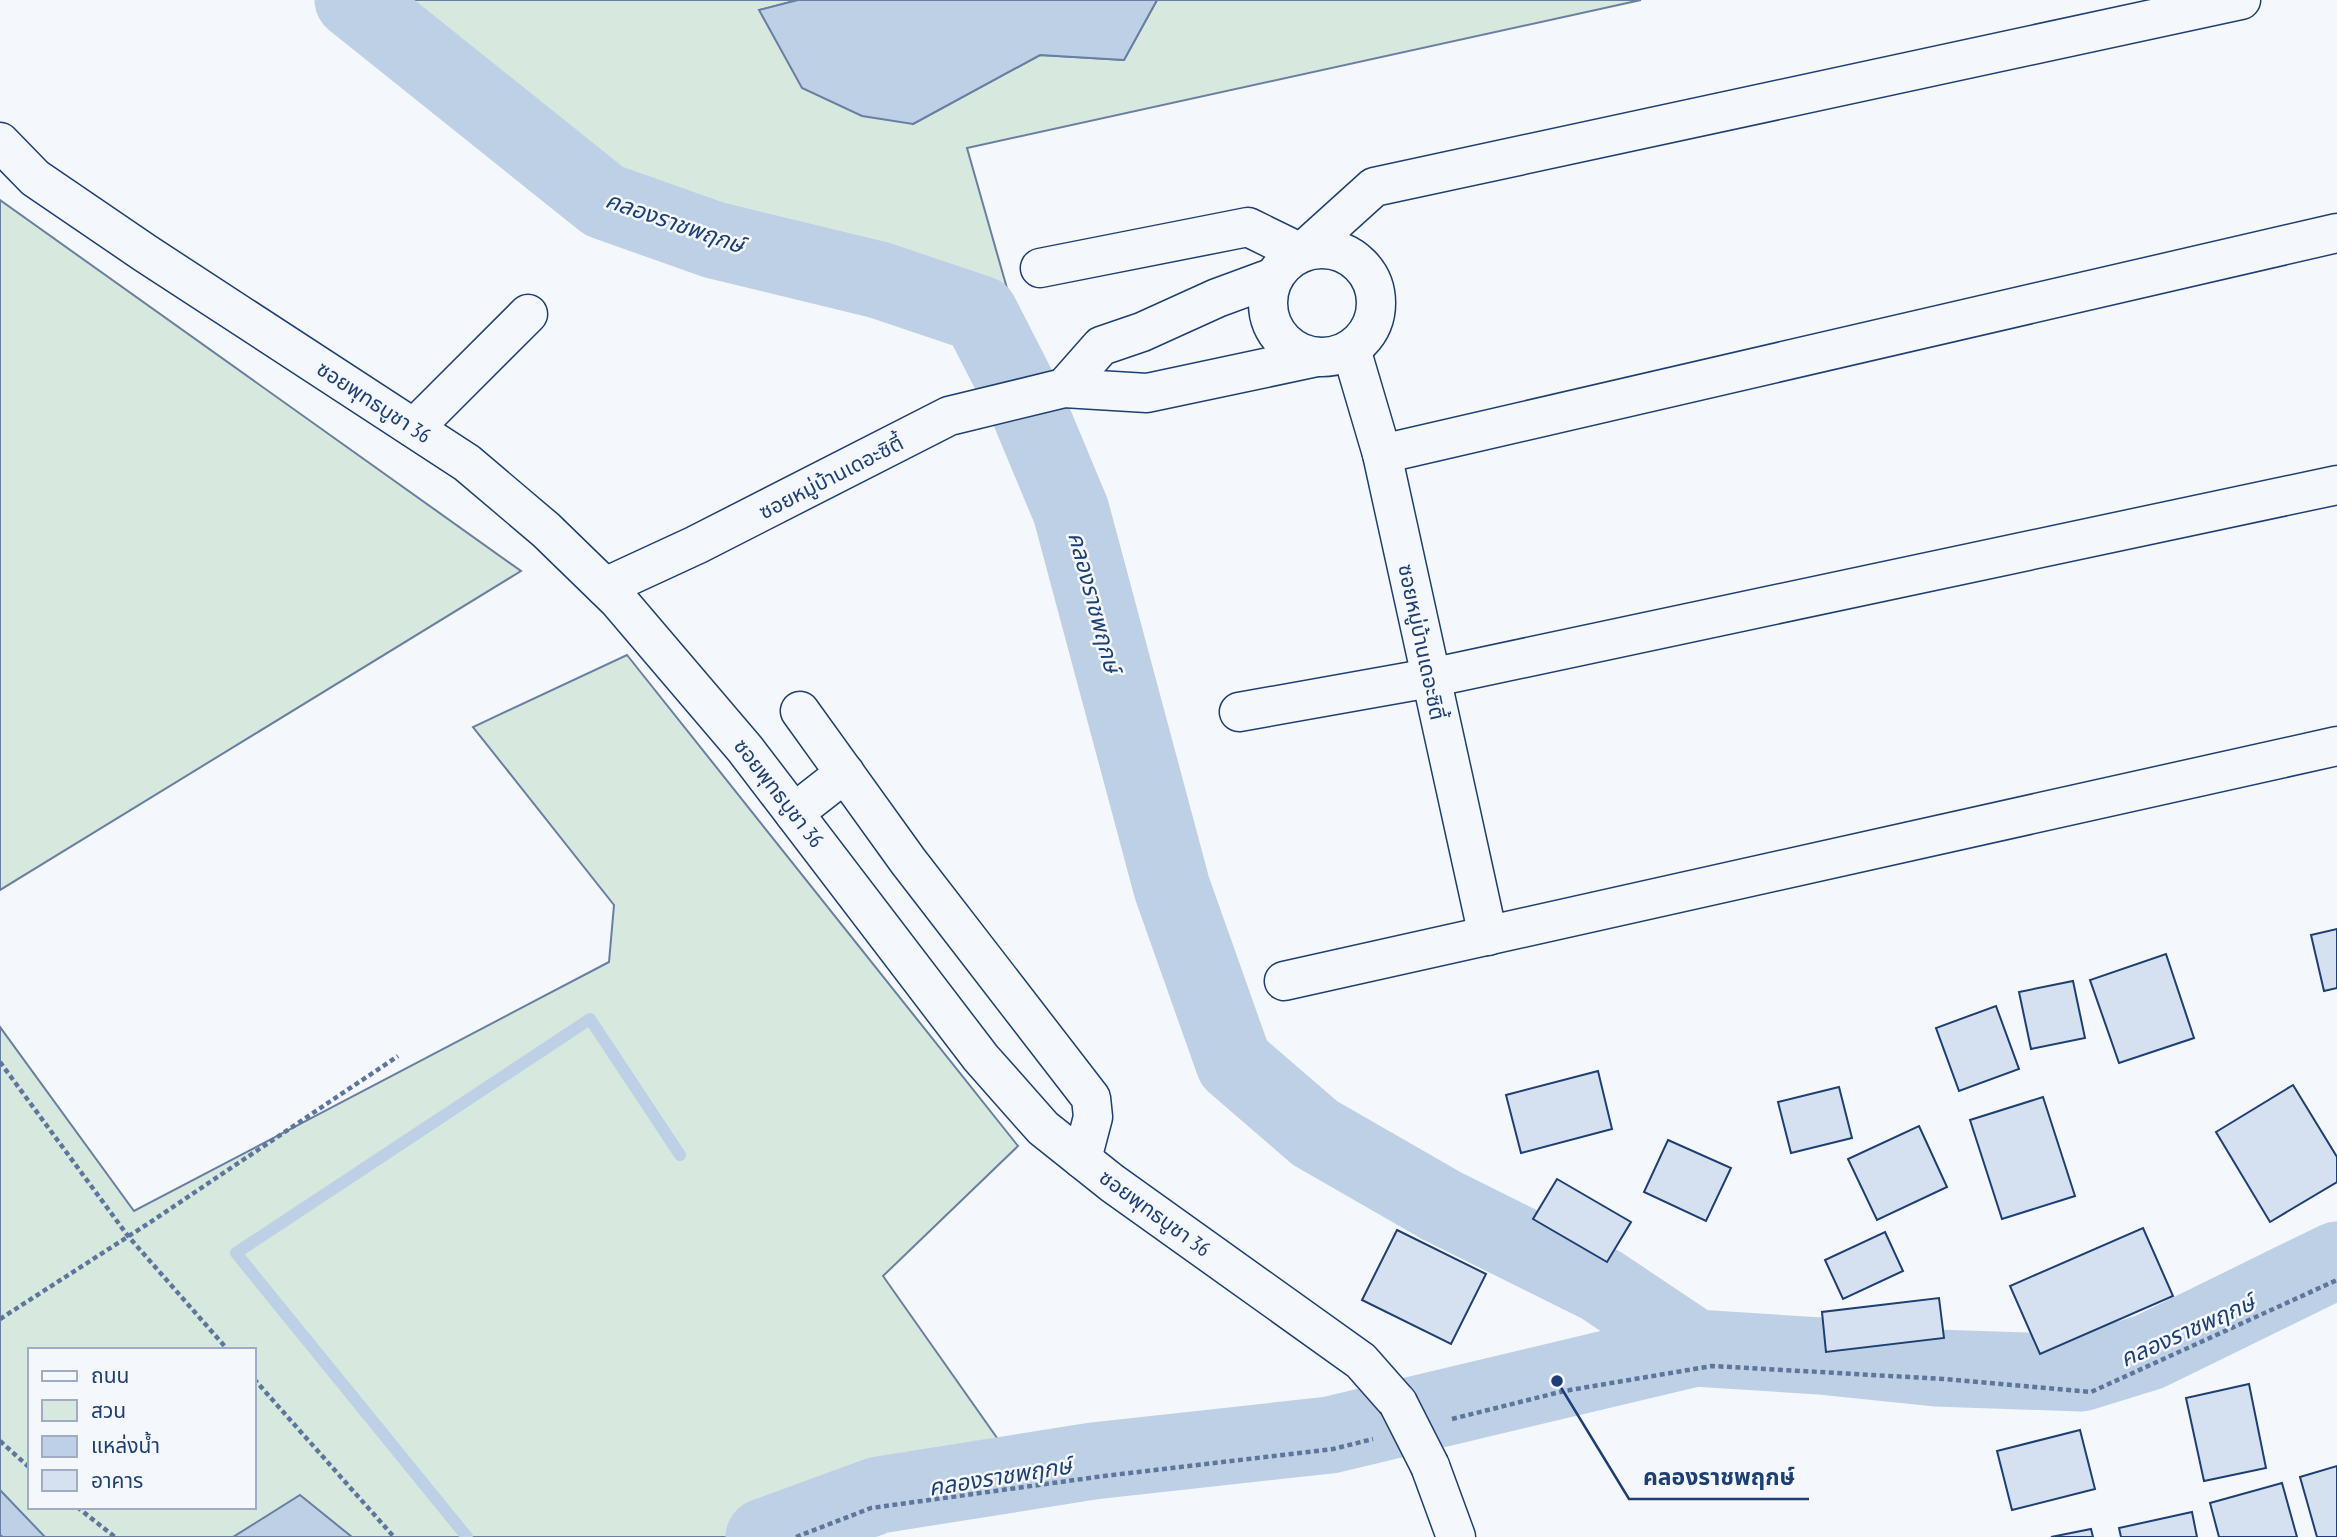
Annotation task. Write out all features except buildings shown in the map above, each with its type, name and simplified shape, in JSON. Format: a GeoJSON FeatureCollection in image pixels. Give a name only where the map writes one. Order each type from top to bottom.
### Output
{"type":"FeatureCollection","features":[{"type":"Feature","properties":{"kind":"street"},"geometry":{"type":"LineString","coordinates":[[1054,391],[1101,346],[1142,332],[1288,265],[1318,248],[1337,250],[1353,258],[1367,270],[1374,286],[1377,304],[1374,322],[1364,337],[1334,353],[1300,353],[1285,343],[1274,329],[1268,311],[1268,294],[1288,265],[1374,187],[2241,0]]}},
{"type":"Feature","properties":{"kind":"street","name":"ซอยพุทธบูชา 36"},"geometry":{"type":"LineString","coordinates":[[0,142],[46,185],[145,253],[467,463],[546,530],[618,600],[745,749],[981,1058],[1043,1128],[1262,1291],[1362,1360],[1391,1419],[1430,1466],[1456,1537]]}},
{"type":"Feature","properties":{"kind":"street"},"geometry":{"type":"LineString","coordinates":[[1040,268],[1248,228],[1288,265]]}},
{"type":"Feature","properties":{"kind":"street"},"geometry":{"type":"LineString","coordinates":[[1382,454],[2337,233]]}},
{"type":"Feature","properties":{"kind":"street"},"geometry":{"type":"LineString","coordinates":[[414,428],[528,314]]}},
{"type":"Feature","properties":{"kind":"street","name":"ซอยหมู่บ้านเดอะซิตี้"},"geometry":{"type":"LineString","coordinates":[[605,587],[696,545],[950,416],[1054,391],[1147,393],[1334,353],[1382,454],[1488,936]]}},
{"type":"Feature","properties":{"kind":"street"},"geometry":{"type":"LineString","coordinates":[[1239,712],[1430,678],[2337,485]]}},
{"type":"Feature","properties":{"kind":"street"},"geometry":{"type":"LineString","coordinates":[[800,711],[908,861],[1091,1098],[1093,1117],[1082,1159]]}},
{"type":"Feature","properties":{"kind":"street"},"geometry":{"type":"LineString","coordinates":[[1284,981],[2337,746]]}},
{"type":"Feature","properties":{"kind":"street"},"geometry":{"type":"LineString","coordinates":[[794,813],[845,773]]}},
{"type":"Feature","properties":{"kind":"path"},"geometry":{"type":"LineString","coordinates":[[0,1319],[398,1056]]}},
{"type":"Feature","properties":{"kind":"path"},"geometry":{"type":"LineString","coordinates":[[0,1062],[128,1236],[226,1348]]}},
{"type":"Feature","properties":{"kind":"path"},"geometry":{"type":"LineString","coordinates":[[1449,1420],[1564,1391],[1712,1366],[1944,1379],[2091,1392],[2337,1280]]}},
{"type":"Feature","properties":{"kind":"path"},"geometry":{"type":"LineString","coordinates":[[256,1381],[394,1537]]}},
{"type":"Feature","properties":{"kind":"path"},"geometry":{"type":"LineString","coordinates":[[796,1537],[871,1508],[1104,1476],[1333,1449],[1391,1419]]}},
{"type":"Feature","properties":{"kind":"path"},"geometry":{"type":"LineString","coordinates":[[0,1441],[28,1466]]}},
{"type":"Feature","properties":{"kind":"path"},"geometry":{"type":"LineString","coordinates":[[80,1509],[115,1537]]}},
{"type":"Feature","properties":{"kind":"green space"},"geometry":{"type":"Polygon","coordinates":[[[390,0],[798,0],[760,10],[913,124],[1040,55],[1124,60],[1157,0],[1641,0],[967,148],[1026,355],[959,341],[748,230],[638,186],[439,44],[390,0]]]}},
{"type":"Feature","properties":{"kind":"green space"},"geometry":{"type":"Polygon","coordinates":[[[0,200],[521,571],[0,890],[0,200]]]}},
{"type":"Feature","properties":{"kind":"green space"},"geometry":{"type":"Polygon","coordinates":[[[627,655],[1018,1146],[883,1276],[1009,1455],[736,1537],[0,1537],[0,1027],[134,1211],[609,962],[614,905],[473,727],[627,655]]]}},
{"type":"Feature","properties":{"kind":"water"},"geometry":{"type":"Polygon","coordinates":[[[798,0],[1157,0],[1124,60],[1040,55],[913,124],[862,116],[802,88],[759,10],[798,0]]]}},
{"type":"Feature","properties":{"kind":"water"},"geometry":{"type":"Polygon","coordinates":[[[0,1490],[45,1537],[0,1535],[0,1490]]]}},
{"type":"Feature","properties":{"kind":"water"},"geometry":{"type":"Polygon","coordinates":[[[300,1495],[352,1537],[233,1537],[300,1495]]]}},
{"type":"Feature","properties":{"kind":"waterway","name":"คลองราชพฤกษ์"},"geometry":{"type":"LineString","coordinates":[[353,0],[604,201],[714,240],[879,280],[980,314],[1028,408],[1071,511],[1172,888],[1234,1063],[1315,1133],[1442,1206],[1601,1285],[1695,1348]]}},
{"type":"Feature","properties":{"kind":"waterway"},"geometry":{"type":"LineString","coordinates":[[467,1537],[236,1253],[590,1019],[680,1155]]}},
{"type":"Feature","properties":{"kind":"waterway","name":"คลองราชพฤกษ์"},"geometry":{"type":"LineString","coordinates":[[764,1537],[879,1495],[1093,1461],[1330,1435],[1695,1348],[1820,1356],[1936,1368],[2081,1373],[2149,1352],[2337,1260]]}},
{"type":"Feature","properties":{"kind":"place","name":"คลองราชพฤกษ์"},"geometry":{"type":"Point","coordinates":[1557,1381]}}]}
